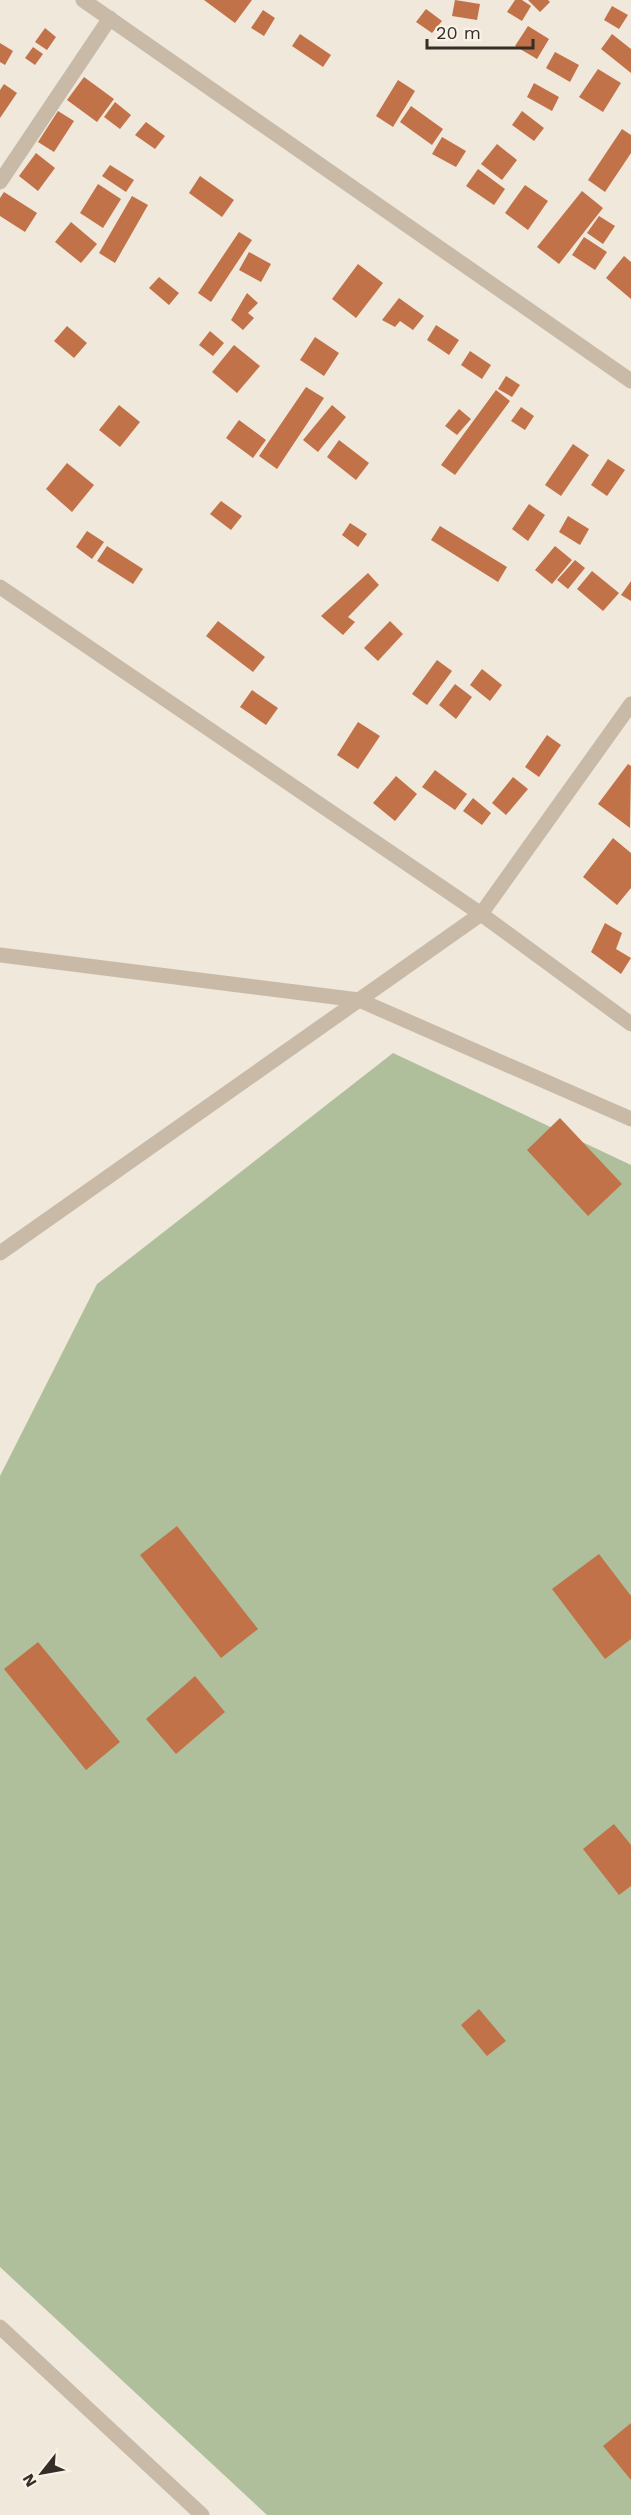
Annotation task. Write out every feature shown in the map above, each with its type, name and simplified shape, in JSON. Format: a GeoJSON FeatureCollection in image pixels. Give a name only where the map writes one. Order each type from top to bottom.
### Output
{"type":"FeatureCollection","features":[{"type":"Feature","properties":{"kind":"street"},"geometry":{"type":"LineString","coordinates":[[83,0],[631,381]]}},
{"type":"Feature","properties":{"kind":"street"},"geometry":{"type":"LineString","coordinates":[[0,182],[110,18]]}},
{"type":"Feature","properties":{"kind":"street"},"geometry":{"type":"LineString","coordinates":[[0,587],[481,914],[631,1024]]}},
{"type":"Feature","properties":{"kind":"street"},"geometry":{"type":"LineString","coordinates":[[0,1253],[481,914],[631,704]]}},
{"type":"Feature","properties":{"kind":"street"},"geometry":{"type":"LineString","coordinates":[[0,955],[359,1000],[631,1119]]}},
{"type":"Feature","properties":{"kind":"street"},"geometry":{"type":"LineString","coordinates":[[0,2327],[202,2515]]}},
{"type":"Feature","properties":{"kind":"green space"},"geometry":{"type":"Polygon","coordinates":[[[393,1053],[631,1165],[631,2515],[267,2515],[0,2267],[0,1476],[97,1284],[393,1053]]]}},
{"type":"Feature","properties":{"kind":"building"},"geometry":{"type":"Polygon","coordinates":[[[204,0],[252,0],[235,23],[204,0]]]}},
{"type":"Feature","properties":{"kind":"building"},"geometry":{"type":"Polygon","coordinates":[[[455,0],[480,4],[477,20],[452,16],[455,0]]]}},
{"type":"Feature","properties":{"kind":"building"},"geometry":{"type":"Polygon","coordinates":[[[515,0],[522,0],[531,6],[522,21],[507,12],[515,0]]]}},
{"type":"Feature","properties":{"kind":"building"},"geometry":{"type":"Polygon","coordinates":[[[528,0],[548,0],[550,2],[540,12],[528,0]]]}},
{"type":"Feature","properties":{"kind":"building"},"geometry":{"type":"Polygon","coordinates":[[[612,6],[628,15],[619,29],[604,20],[612,6]]]}},
{"type":"Feature","properties":{"kind":"building"},"geometry":{"type":"Polygon","coordinates":[[[426,9],[442,21],[432,33],[416,22],[426,9]]]}},
{"type":"Feature","properties":{"kind":"building"},"geometry":{"type":"Polygon","coordinates":[[[263,10],[275,18],[264,36],[251,28],[263,10]]]}},
{"type":"Feature","properties":{"kind":"building"},"geometry":{"type":"Polygon","coordinates":[[[528,26],[549,39],[537,59],[515,46],[528,26]]]}},
{"type":"Feature","properties":{"kind":"building"},"geometry":{"type":"Polygon","coordinates":[[[45,28],[56,37],[47,50],[35,42],[45,28]]]}},
{"type":"Feature","properties":{"kind":"building"},"geometry":{"type":"Polygon","coordinates":[[[300,34],[331,55],[323,67],[292,46],[300,34]]]}},
{"type":"Feature","properties":{"kind":"building"},"geometry":{"type":"Polygon","coordinates":[[[612,34],[631,49],[631,73],[601,49],[612,34]]]}},
{"type":"Feature","properties":{"kind":"building"},"geometry":{"type":"Polygon","coordinates":[[[0,43],[13,51],[5,65],[0,62],[0,43]]]}},
{"type":"Feature","properties":{"kind":"building"},"geometry":{"type":"Polygon","coordinates":[[[33,47],[43,54],[35,65],[25,58],[33,47]]]}},
{"type":"Feature","properties":{"kind":"building"},"geometry":{"type":"Polygon","coordinates":[[[555,52],[579,65],[570,82],[546,68],[555,52]]]}},
{"type":"Feature","properties":{"kind":"building"},"geometry":{"type":"Polygon","coordinates":[[[598,69],[621,83],[603,112],[579,97],[598,69]]]}},
{"type":"Feature","properties":{"kind":"building"},"geometry":{"type":"Polygon","coordinates":[[[84,77],[114,99],[97,122],[67,100],[84,77]]]}},
{"type":"Feature","properties":{"kind":"building"},"geometry":{"type":"Polygon","coordinates":[[[398,80],[415,91],[393,127],[376,116],[398,80]]]}},
{"type":"Feature","properties":{"kind":"building"},"geometry":{"type":"Polygon","coordinates":[[[534,83],[559,97],[552,111],[527,97],[534,83]]]}},
{"type":"Feature","properties":{"kind":"building"},"geometry":{"type":"Polygon","coordinates":[[[4,84],[17,93],[0,118],[0,90],[4,84]]]}},
{"type":"Feature","properties":{"kind":"building"},"geometry":{"type":"Polygon","coordinates":[[[115,102],[131,115],[120,129],[104,117],[115,102]]]}},
{"type":"Feature","properties":{"kind":"building"},"geometry":{"type":"Polygon","coordinates":[[[411,106],[443,129],[432,145],[400,122],[411,106]]]}},
{"type":"Feature","properties":{"kind":"building"},"geometry":{"type":"Polygon","coordinates":[[[58,111],[74,121],[54,152],[38,142],[58,111]]]}},
{"type":"Feature","properties":{"kind":"building"},"geometry":{"type":"Polygon","coordinates":[[[522,111],[544,128],[534,141],[512,125],[522,111]]]}},
{"type":"Feature","properties":{"kind":"building"},"geometry":{"type":"Polygon","coordinates":[[[146,122],[165,136],[155,149],[135,135],[146,122]]]}},
{"type":"Feature","properties":{"kind":"building"},"geometry":{"type":"Polygon","coordinates":[[[622,129],[631,135],[631,153],[605,192],[588,180],[622,129]]]}},
{"type":"Feature","properties":{"kind":"building"},"geometry":{"type":"Polygon","coordinates":[[[442,137],[466,151],[456,167],[432,154],[442,137]]]}},
{"type":"Feature","properties":{"kind":"building"},"geometry":{"type":"Polygon","coordinates":[[[497,144],[517,160],[502,180],[481,164],[497,144]]]}},
{"type":"Feature","properties":{"kind":"building"},"geometry":{"type":"Polygon","coordinates":[[[36,153],[55,168],[38,191],[19,176],[36,153]]]}},
{"type":"Feature","properties":{"kind":"building"},"geometry":{"type":"Polygon","coordinates":[[[110,165],[134,180],[126,192],[102,176],[110,165]]]}},
{"type":"Feature","properties":{"kind":"building"},"geometry":{"type":"Polygon","coordinates":[[[478,169],[505,189],[494,205],[466,186],[478,169]]]}},
{"type":"Feature","properties":{"kind":"building"},"geometry":{"type":"Polygon","coordinates":[[[200,176],[234,200],[222,217],[189,193],[200,176]]]}},
{"type":"Feature","properties":{"kind":"building"},"geometry":{"type":"Polygon","coordinates":[[[98,184],[121,199],[103,228],[80,213],[98,184]]]}},
{"type":"Feature","properties":{"kind":"building"},"geometry":{"type":"Polygon","coordinates":[[[525,185],[548,201],[528,230],[505,213],[525,185]]]}},
{"type":"Feature","properties":{"kind":"building"},"geometry":{"type":"Polygon","coordinates":[[[582,191],[603,208],[559,264],[537,247],[582,191]]]}},
{"type":"Feature","properties":{"kind":"building"},"geometry":{"type":"Polygon","coordinates":[[[4,192],[37,213],[25,232],[0,216],[0,198],[4,192]]]}},
{"type":"Feature","properties":{"kind":"building"},"geometry":{"type":"Polygon","coordinates":[[[132,196],[148,205],[115,263],[99,253],[132,196]]]}},
{"type":"Feature","properties":{"kind":"building"},"geometry":{"type":"Polygon","coordinates":[[[599,216],[615,226],[603,244],[587,233],[599,216]]]}},
{"type":"Feature","properties":{"kind":"building"},"geometry":{"type":"Polygon","coordinates":[[[71,222],[97,244],[81,263],[55,242],[71,222]]]}},
{"type":"Feature","properties":{"kind":"building"},"geometry":{"type":"Polygon","coordinates":[[[239,232],[252,240],[211,302],[198,293],[239,232]]]}},
{"type":"Feature","properties":{"kind":"building"},"geometry":{"type":"Polygon","coordinates":[[[584,237],[607,252],[595,270],[572,255],[584,237]]]}},
{"type":"Feature","properties":{"kind":"building"},"geometry":{"type":"Polygon","coordinates":[[[249,252],[271,264],[261,282],[239,270],[249,252]]]}},
{"type":"Feature","properties":{"kind":"building"},"geometry":{"type":"Polygon","coordinates":[[[624,256],[631,262],[631,299],[606,278],[624,256]]]}},
{"type":"Feature","properties":{"kind":"building"},"geometry":{"type":"Polygon","coordinates":[[[358,264],[383,283],[356,318],[332,299],[358,264]]]}},
{"type":"Feature","properties":{"kind":"building"},"geometry":{"type":"Polygon","coordinates":[[[159,277],[179,293],[169,305],[149,288],[159,277]]]}},
{"type":"Feature","properties":{"kind":"building"},"geometry":{"type":"Polygon","coordinates":[[[247,293],[258,303],[248,313],[254,318],[243,330],[231,320],[247,293]]]}},
{"type":"Feature","properties":{"kind":"building"},"geometry":{"type":"Polygon","coordinates":[[[399,298],[424,316],[413,330],[400,321],[395,327],[382,320],[399,298]]]}},
{"type":"Feature","properties":{"kind":"building"},"geometry":{"type":"Polygon","coordinates":[[[436,325],[459,340],[449,355],[427,340],[436,325]]]}},
{"type":"Feature","properties":{"kind":"building"},"geometry":{"type":"Polygon","coordinates":[[[67,326],[87,343],[74,358],[54,341],[67,326]]]}},
{"type":"Feature","properties":{"kind":"building"},"geometry":{"type":"Polygon","coordinates":[[[210,331],[224,343],[213,356],[199,345],[210,331]]]}},
{"type":"Feature","properties":{"kind":"building"},"geometry":{"type":"Polygon","coordinates":[[[315,337],[339,353],[324,376],[300,360],[315,337]]]}},
{"type":"Feature","properties":{"kind":"building"},"geometry":{"type":"Polygon","coordinates":[[[234,345],[260,366],[237,393],[212,372],[234,345]]]}},
{"type":"Feature","properties":{"kind":"building"},"geometry":{"type":"Polygon","coordinates":[[[470,351],[491,365],[482,379],[461,365],[470,351]]]}},
{"type":"Feature","properties":{"kind":"building"},"geometry":{"type":"Polygon","coordinates":[[[506,376],[520,385],[512,397],[498,389],[506,376]]]}},
{"type":"Feature","properties":{"kind":"building"},"geometry":{"type":"Polygon","coordinates":[[[306,387],[324,398],[277,469],[259,456],[306,387]]]}},
{"type":"Feature","properties":{"kind":"building"},"geometry":{"type":"Polygon","coordinates":[[[496,390],[510,401],[455,475],[441,465],[496,390]]]}},
{"type":"Feature","properties":{"kind":"building"},"geometry":{"type":"Polygon","coordinates":[[[119,405],[140,422],[120,447],[99,430],[119,405]]]}},
{"type":"Feature","properties":{"kind":"building"},"geometry":{"type":"Polygon","coordinates":[[[332,405],[346,417],[318,452],[303,440],[332,405]]]}},
{"type":"Feature","properties":{"kind":"building"},"geometry":{"type":"Polygon","coordinates":[[[521,407],[534,416],[525,430],[511,421],[521,407]]]}},
{"type":"Feature","properties":{"kind":"building"},"geometry":{"type":"Polygon","coordinates":[[[459,409],[471,419],[457,435],[445,426],[459,409]]]}},
{"type":"Feature","properties":{"kind":"building"},"geometry":{"type":"Polygon","coordinates":[[[239,420],[266,440],[253,458],[226,438],[239,420]]]}},
{"type":"Feature","properties":{"kind":"building"},"geometry":{"type":"Polygon","coordinates":[[[339,440],[369,463],[356,480],[327,457],[339,440]]]}},
{"type":"Feature","properties":{"kind":"building"},"geometry":{"type":"Polygon","coordinates":[[[573,444],[589,455],[561,496],[545,485],[573,444]]]}},
{"type":"Feature","properties":{"kind":"building"},"geometry":{"type":"Polygon","coordinates":[[[608,459],[625,470],[607,496],[591,485],[608,459]]]}},
{"type":"Feature","properties":{"kind":"building"},"geometry":{"type":"Polygon","coordinates":[[[67,463],[94,485],[72,512],[46,489],[67,463]]]}},
{"type":"Feature","properties":{"kind":"building"},"geometry":{"type":"Polygon","coordinates":[[[221,501],[242,516],[231,530],[210,514],[221,501]]]}},
{"type":"Feature","properties":{"kind":"building"},"geometry":{"type":"Polygon","coordinates":[[[529,504],[545,515],[528,541],[512,529],[529,504]]]}},
{"type":"Feature","properties":{"kind":"building"},"geometry":{"type":"Polygon","coordinates":[[[568,516],[589,529],[580,545],[559,532],[568,516]]]}},
{"type":"Feature","properties":{"kind":"building"},"geometry":{"type":"Polygon","coordinates":[[[350,523],[367,534],[358,547],[342,535],[350,523]]]}},
{"type":"Feature","properties":{"kind":"building"},"geometry":{"type":"Polygon","coordinates":[[[440,526],[507,567],[498,582],[431,540],[440,526]]]}},
{"type":"Feature","properties":{"kind":"building"},"geometry":{"type":"Polygon","coordinates":[[[87,531],[104,542],[92,559],[76,547],[87,531]]]}},
{"type":"Feature","properties":{"kind":"building"},"geometry":{"type":"Polygon","coordinates":[[[107,546],[143,569],[133,584],[97,561],[107,546]]]}},
{"type":"Feature","properties":{"kind":"building"},"geometry":{"type":"Polygon","coordinates":[[[555,546],[572,560],[552,584],[535,570],[555,546]]]}},
{"type":"Feature","properties":{"kind":"building"},"geometry":{"type":"Polygon","coordinates":[[[575,560],[585,568],[568,589],[557,580],[575,560]]]}},
{"type":"Feature","properties":{"kind":"building"},"geometry":{"type":"Polygon","coordinates":[[[592,571],[619,593],[603,611],[577,589],[592,571]]]}},
{"type":"Feature","properties":{"kind":"building"},"geometry":{"type":"Polygon","coordinates":[[[368,573],[379,585],[348,617],[355,622],[343,635],[321,616],[368,573]]]}},
{"type":"Feature","properties":{"kind":"building"},"geometry":{"type":"Polygon","coordinates":[[[631,581],[631,601],[621,595],[631,581]]]}},
{"type":"Feature","properties":{"kind":"building"},"geometry":{"type":"Polygon","coordinates":[[[218,621],[265,657],[253,672],[206,636],[218,621]]]}},
{"type":"Feature","properties":{"kind":"building"},"geometry":{"type":"Polygon","coordinates":[[[390,621],[403,634],[378,661],[364,648],[390,621]]]}},
{"type":"Feature","properties":{"kind":"building"},"geometry":{"type":"Polygon","coordinates":[[[437,660],[452,671],[427,705],[412,694],[437,660]]]}},
{"type":"Feature","properties":{"kind":"building"},"geometry":{"type":"Polygon","coordinates":[[[482,669],[502,685],[490,701],[470,685],[482,669]]]}},
{"type":"Feature","properties":{"kind":"building"},"geometry":{"type":"Polygon","coordinates":[[[455,684],[472,697],[456,719],[439,705],[455,684]]]}},
{"type":"Feature","properties":{"kind":"building"},"geometry":{"type":"Polygon","coordinates":[[[252,690],[278,708],[266,725],[240,707],[252,690]]]}},
{"type":"Feature","properties":{"kind":"building"},"geometry":{"type":"Polygon","coordinates":[[[358,722],[380,736],[358,769],[337,755],[358,722]]]}},
{"type":"Feature","properties":{"kind":"building"},"geometry":{"type":"Polygon","coordinates":[[[547,735],[561,745],[539,777],[525,767],[547,735]]]}},
{"type":"Feature","properties":{"kind":"building"},"geometry":{"type":"Polygon","coordinates":[[[628,764],[631,766],[630,828],[598,804],[628,764]]]}},
{"type":"Feature","properties":{"kind":"building"},"geometry":{"type":"Polygon","coordinates":[[[435,770],[467,794],[455,810],[422,787],[435,770]]]}},
{"type":"Feature","properties":{"kind":"building"},"geometry":{"type":"Polygon","coordinates":[[[396,776],[417,794],[395,821],[373,803],[396,776]]]}},
{"type":"Feature","properties":{"kind":"building"},"geometry":{"type":"Polygon","coordinates":[[[513,777],[528,789],[506,815],[492,803],[513,777]]]}},
{"type":"Feature","properties":{"kind":"building"},"geometry":{"type":"Polygon","coordinates":[[[473,798],[491,813],[482,825],[463,811],[473,798]]]}},
{"type":"Feature","properties":{"kind":"building"},"geometry":{"type":"Polygon","coordinates":[[[613,838],[631,853],[631,888],[617,905],[583,877],[613,838]]]}},
{"type":"Feature","properties":{"kind":"building"},"geometry":{"type":"Polygon","coordinates":[[[605,923],[622,933],[616,949],[631,958],[621,974],[591,952],[605,923]]]}},
{"type":"Feature","properties":{"kind":"building"},"geometry":{"type":"Polygon","coordinates":[[[560,1118],[622,1184],[588,1216],[527,1150],[560,1118]]]}},
{"type":"Feature","properties":{"kind":"building"},"geometry":{"type":"Polygon","coordinates":[[[177,1526],[258,1629],[221,1658],[140,1555],[177,1526]]]}},
{"type":"Feature","properties":{"kind":"building"},"geometry":{"type":"Polygon","coordinates":[[[599,1554],[631,1596],[631,1639],[605,1659],[552,1589],[599,1554]]]}},
{"type":"Feature","properties":{"kind":"building"},"geometry":{"type":"Polygon","coordinates":[[[38,1642],[120,1742],[86,1770],[4,1669],[38,1642]]]}},
{"type":"Feature","properties":{"kind":"building"},"geometry":{"type":"Polygon","coordinates":[[[195,1676],[225,1712],[176,1754],[146,1719],[195,1676]]]}},
{"type":"Feature","properties":{"kind":"building"},"geometry":{"type":"Polygon","coordinates":[[[614,1824],[631,1845],[631,1886],[619,1895],[583,1849],[614,1824]]]}},
{"type":"Feature","properties":{"kind":"building"},"geometry":{"type":"Polygon","coordinates":[[[479,2009],[506,2041],[487,2056],[461,2025],[479,2009]]]}},
{"type":"Feature","properties":{"kind":"building"},"geometry":{"type":"Polygon","coordinates":[[[631,2423],[631,2480],[603,2446],[631,2423]]]}}]}
